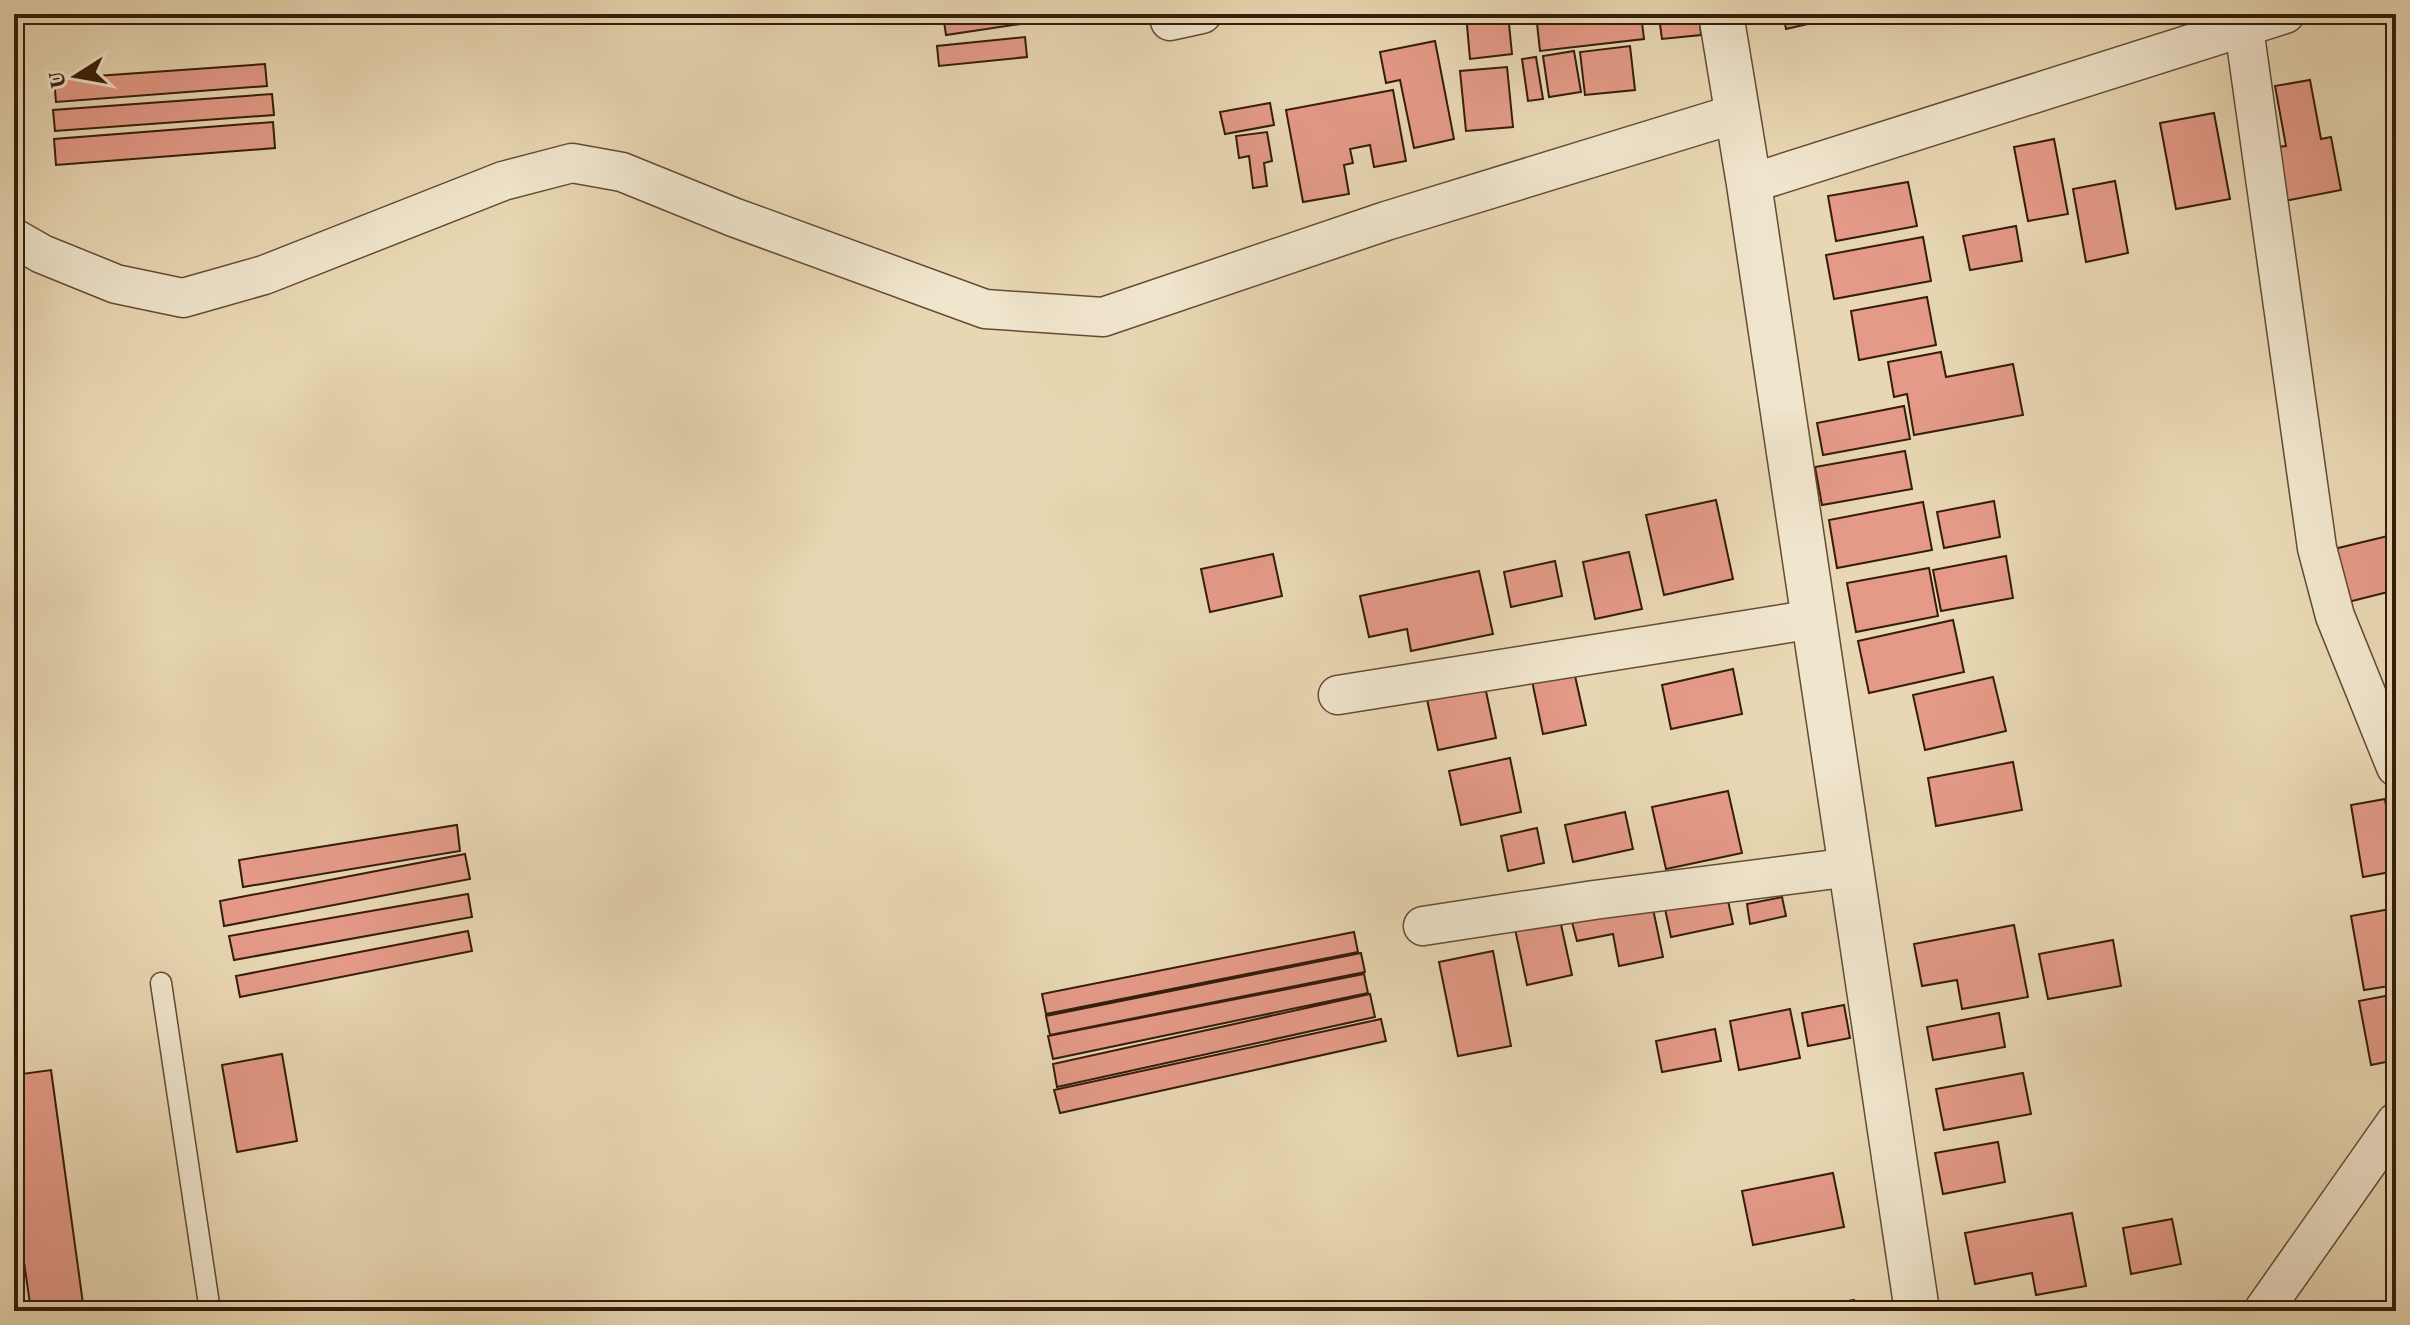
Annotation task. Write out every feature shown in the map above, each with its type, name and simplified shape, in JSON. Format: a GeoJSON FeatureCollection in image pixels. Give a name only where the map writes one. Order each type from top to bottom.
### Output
{"type":"FeatureCollection","features":[{"type":"Feature","properties":{"kind":"street"},"geometry":{"type":"LineString","coordinates":[[1721,14],[1917,1311]]}},
{"type":"Feature","properties":{"kind":"street"},"geometry":{"type":"LineString","coordinates":[[1749,184],[2285,14]]}},
{"type":"Feature","properties":{"kind":"street"},"geometry":{"type":"LineString","coordinates":[[2244,28],[2317,548],[2335,616],[2396,767]]}},
{"type":"Feature","properties":{"kind":"street"},"geometry":{"type":"LineString","coordinates":[[14,238],[42,254],[116,284],[183,298],[264,275],[503,181],[572,163],[622,172],[733,217],[985,309],[1103,317],[1386,221],[1738,113]]}},
{"type":"Feature","properties":{"kind":"street"},"geometry":{"type":"LineString","coordinates":[[1338,695],[1814,619]]}},
{"type":"Feature","properties":{"kind":"street"},"geometry":{"type":"LineString","coordinates":[[1423,926],[1594,900],[1851,867]]}},
{"type":"Feature","properties":{"kind":"street"},"geometry":{"type":"LineString","coordinates":[[2263,1311],[2396,1122]]}},
{"type":"Feature","properties":{"kind":"lane"},"geometry":{"type":"LineString","coordinates":[[161,983],[210,1311]]}},
{"type":"Feature","properties":{"kind":"building"},"geometry":{"type":"Polygon","coordinates":[[[943,14],[1033,14],[1034,22],[946,35],[943,14]]]}},
{"type":"Feature","properties":{"kind":"building"},"geometry":{"type":"Polygon","coordinates":[[[1466,14],[1508,14],[1512,54],[1470,59],[1466,14]]]}},
{"type":"Feature","properties":{"kind":"building"},"geometry":{"type":"Polygon","coordinates":[[[1536,14],[1641,14],[1644,39],[1540,51],[1536,14]]]}},
{"type":"Feature","properties":{"kind":"building"},"geometry":{"type":"Polygon","coordinates":[[[1647,14],[1699,14],[1701,35],[1662,39],[1659,17],[1647,19],[1647,14]]]}},
{"type":"Feature","properties":{"kind":"building"},"geometry":{"type":"Polygon","coordinates":[[[1783,14],[1851,14],[1786,29],[1783,14]]]}},
{"type":"Feature","properties":{"kind":"building"},"geometry":{"type":"Polygon","coordinates":[[[1025,37],[1027,57],[939,66],[937,46],[1025,37]]]}},
{"type":"Feature","properties":{"kind":"building"},"geometry":{"type":"Polygon","coordinates":[[[1435,41],[1454,139],[1414,148],[1400,80],[1386,83],[1380,52],[1435,41]]]}},
{"type":"Feature","properties":{"kind":"building"},"geometry":{"type":"Polygon","coordinates":[[[1630,46],[1635,90],[1585,95],[1580,52],[1630,46]]]}},
{"type":"Feature","properties":{"kind":"building"},"geometry":{"type":"Polygon","coordinates":[[[1574,51],[1581,92],[1549,97],[1543,56],[1574,51]]]}},
{"type":"Feature","properties":{"kind":"building"},"geometry":{"type":"Polygon","coordinates":[[[1536,57],[1543,99],[1528,101],[1522,59],[1536,57]]]}},
{"type":"Feature","properties":{"kind":"building"},"geometry":{"type":"Polygon","coordinates":[[[265,64],[267,86],[56,102],[54,79],[265,64]]]}},
{"type":"Feature","properties":{"kind":"building"},"geometry":{"type":"Polygon","coordinates":[[[1507,67],[1513,127],[1466,131],[1460,71],[1507,67]]]}},
{"type":"Feature","properties":{"kind":"building"},"geometry":{"type":"Polygon","coordinates":[[[2310,80],[2321,139],[2331,137],[2341,190],[2285,201],[2275,147],[2286,146],[2275,86],[2310,80]]]}},
{"type":"Feature","properties":{"kind":"building"},"geometry":{"type":"Polygon","coordinates":[[[1393,90],[1406,161],[1374,167],[1370,145],[1350,149],[1353,163],[1344,165],[1349,194],[1303,202],[1286,110],[1393,90]]]}},
{"type":"Feature","properties":{"kind":"building"},"geometry":{"type":"Polygon","coordinates":[[[272,94],[274,115],[55,131],[53,110],[272,94]]]}},
{"type":"Feature","properties":{"kind":"building"},"geometry":{"type":"Polygon","coordinates":[[[1270,103],[1274,125],[1225,134],[1220,112],[1270,103]]]}},
{"type":"Feature","properties":{"kind":"building"},"geometry":{"type":"Polygon","coordinates":[[[2214,113],[2230,199],[2176,209],[2160,123],[2214,113]]]}},
{"type":"Feature","properties":{"kind":"building"},"geometry":{"type":"Polygon","coordinates":[[[273,122],[275,148],[56,165],[54,139],[273,122]]]}},
{"type":"Feature","properties":{"kind":"building"},"geometry":{"type":"Polygon","coordinates":[[[1267,132],[1272,161],[1264,163],[1267,186],[1253,188],[1249,156],[1239,158],[1236,136],[1267,132]]]}},
{"type":"Feature","properties":{"kind":"building"},"geometry":{"type":"Polygon","coordinates":[[[2054,139],[2068,214],[2028,221],[2014,147],[2054,139]]]}},
{"type":"Feature","properties":{"kind":"building"},"geometry":{"type":"Polygon","coordinates":[[[2115,181],[2128,253],[2086,262],[2073,189],[2115,181]]]}},
{"type":"Feature","properties":{"kind":"building"},"geometry":{"type":"Polygon","coordinates":[[[1908,182],[1917,226],[1836,241],[1828,196],[1908,182]]]}},
{"type":"Feature","properties":{"kind":"building"},"geometry":{"type":"Polygon","coordinates":[[[2016,226],[2022,261],[1970,270],[1963,236],[2016,226]]]}},
{"type":"Feature","properties":{"kind":"building"},"geometry":{"type":"Polygon","coordinates":[[[1923,237],[1931,281],[1834,299],[1826,255],[1923,237]]]}},
{"type":"Feature","properties":{"kind":"building"},"geometry":{"type":"Polygon","coordinates":[[[1927,297],[1936,345],[1859,360],[1851,311],[1927,297]]]}},
{"type":"Feature","properties":{"kind":"building"},"geometry":{"type":"Polygon","coordinates":[[[1941,352],[1946,377],[2013,364],[2023,415],[1914,435],[1907,394],[1894,397],[1888,362],[1941,352]]]}},
{"type":"Feature","properties":{"kind":"building"},"geometry":{"type":"Polygon","coordinates":[[[1904,406],[1910,439],[1823,455],[1817,423],[1904,406]]]}},
{"type":"Feature","properties":{"kind":"building"},"geometry":{"type":"Polygon","coordinates":[[[1905,451],[1912,489],[1822,505],[1815,467],[1905,451]]]}},
{"type":"Feature","properties":{"kind":"building"},"geometry":{"type":"Polygon","coordinates":[[[1716,500],[1733,579],[1664,595],[1646,515],[1716,500]]]}},
{"type":"Feature","properties":{"kind":"building"},"geometry":{"type":"Polygon","coordinates":[[[1994,501],[2000,537],[1944,548],[1937,512],[1994,501]]]}},
{"type":"Feature","properties":{"kind":"building"},"geometry":{"type":"Polygon","coordinates":[[[1923,502],[1932,550],[1837,568],[1829,520],[1923,502]]]}},
{"type":"Feature","properties":{"kind":"building"},"geometry":{"type":"Polygon","coordinates":[[[2396,534],[2396,590],[2348,602],[2334,549],[2396,534]]]}},
{"type":"Feature","properties":{"kind":"building"},"geometry":{"type":"Polygon","coordinates":[[[1629,552],[1642,609],[1595,619],[1583,562],[1629,552]]]}},
{"type":"Feature","properties":{"kind":"building"},"geometry":{"type":"Polygon","coordinates":[[[1273,554],[1282,596],[1210,612],[1201,569],[1273,554]]]}},
{"type":"Feature","properties":{"kind":"building"},"geometry":{"type":"Polygon","coordinates":[[[2006,556],[2013,598],[1941,611],[1933,570],[2006,556]]]}},
{"type":"Feature","properties":{"kind":"building"},"geometry":{"type":"Polygon","coordinates":[[[1555,561],[1562,596],[1511,607],[1504,572],[1555,561]]]}},
{"type":"Feature","properties":{"kind":"building"},"geometry":{"type":"Polygon","coordinates":[[[1929,568],[1938,616],[1856,632],[1847,583],[1929,568]]]}},
{"type":"Feature","properties":{"kind":"building"},"geometry":{"type":"Polygon","coordinates":[[[1479,571],[1493,634],[1411,651],[1407,629],[1369,637],[1360,596],[1479,571]]]}},
{"type":"Feature","properties":{"kind":"building"},"geometry":{"type":"Polygon","coordinates":[[[1953,620],[1964,672],[1869,693],[1858,641],[1953,620]]]}},
{"type":"Feature","properties":{"kind":"building"},"geometry":{"type":"Polygon","coordinates":[[[1573,667],[1586,725],[1543,734],[1531,676],[1573,667]]]}},
{"type":"Feature","properties":{"kind":"building"},"geometry":{"type":"Polygon","coordinates":[[[1733,669],[1742,714],[1671,729],[1662,685],[1733,669]]]}},
{"type":"Feature","properties":{"kind":"building"},"geometry":{"type":"Polygon","coordinates":[[[1993,677],[2006,731],[1925,750],[1913,695],[1993,677]]]}},
{"type":"Feature","properties":{"kind":"building"},"geometry":{"type":"Polygon","coordinates":[[[1484,682],[1496,738],[1438,750],[1426,695],[1484,682]]]}},
{"type":"Feature","properties":{"kind":"building"},"geometry":{"type":"Polygon","coordinates":[[[1510,758],[1521,812],[1461,825],[1449,771],[1510,758]]]}},
{"type":"Feature","properties":{"kind":"building"},"geometry":{"type":"Polygon","coordinates":[[[2013,762],[2022,810],[1936,826],[1928,778],[2013,762]]]}},
{"type":"Feature","properties":{"kind":"building"},"geometry":{"type":"Polygon","coordinates":[[[1728,791],[1742,853],[1666,869],[1652,807],[1728,791]]]}},
{"type":"Feature","properties":{"kind":"building"},"geometry":{"type":"Polygon","coordinates":[[[2385,799],[2396,871],[2363,877],[2351,805],[2385,799]]]}},
{"type":"Feature","properties":{"kind":"building"},"geometry":{"type":"Polygon","coordinates":[[[1625,812],[1633,849],[1573,862],[1565,825],[1625,812]]]}},
{"type":"Feature","properties":{"kind":"building"},"geometry":{"type":"Polygon","coordinates":[[[457,825],[460,851],[243,887],[239,860],[457,825]]]}},
{"type":"Feature","properties":{"kind":"building"},"geometry":{"type":"Polygon","coordinates":[[[1537,828],[1544,863],[1508,871],[1501,836],[1537,828]]]}},
{"type":"Feature","properties":{"kind":"building"},"geometry":{"type":"Polygon","coordinates":[[[465,854],[470,879],[224,926],[220,901],[465,854]]]}},
{"type":"Feature","properties":{"kind":"building"},"geometry":{"type":"Polygon","coordinates":[[[1726,891],[1733,924],[1671,937],[1664,904],[1726,891]]]}},
{"type":"Feature","properties":{"kind":"building"},"geometry":{"type":"Polygon","coordinates":[[[468,894],[472,917],[234,960],[229,936],[468,894]]]}},
{"type":"Feature","properties":{"kind":"building"},"geometry":{"type":"Polygon","coordinates":[[[1782,897],[1786,916],[1750,924],[1747,904],[1782,897]]]}},
{"type":"Feature","properties":{"kind":"building"},"geometry":{"type":"Polygon","coordinates":[[[1652,904],[1663,957],[1619,966],[1613,934],[1577,941],[1572,922],[1652,904]]]}},
{"type":"Feature","properties":{"kind":"building"},"geometry":{"type":"Polygon","coordinates":[[[2396,908],[2396,985],[2364,990],[2351,916],[2396,908]]]}},
{"type":"Feature","properties":{"kind":"building"},"geometry":{"type":"Polygon","coordinates":[[[1560,920],[1572,975],[1527,985],[1515,929],[1560,920]]]}},
{"type":"Feature","properties":{"kind":"building"},"geometry":{"type":"Polygon","coordinates":[[[2014,925],[2028,997],[1962,1009],[1957,980],[1922,986],[1914,944],[2014,925]]]}},
{"type":"Feature","properties":{"kind":"building"},"geometry":{"type":"Polygon","coordinates":[[[468,931],[472,951],[240,997],[236,976],[468,931]]]}},
{"type":"Feature","properties":{"kind":"building"},"geometry":{"type":"Polygon","coordinates":[[[1354,932],[1358,952],[1046,1014],[1042,994],[1354,932]]]}},
{"type":"Feature","properties":{"kind":"building"},"geometry":{"type":"Polygon","coordinates":[[[2113,940],[2121,986],[2048,999],[2039,954],[2113,940]]]}},
{"type":"Feature","properties":{"kind":"building"},"geometry":{"type":"Polygon","coordinates":[[[1493,951],[1511,1046],[1458,1056],[1439,962],[1493,951]]]}},
{"type":"Feature","properties":{"kind":"building"},"geometry":{"type":"Polygon","coordinates":[[[1361,953],[1365,972],[1050,1035],[1046,1016],[1361,953]]]}},
{"type":"Feature","properties":{"kind":"building"},"geometry":{"type":"Polygon","coordinates":[[[1364,974],[1368,993],[1053,1059],[1048,1036],[1364,974]]]}},
{"type":"Feature","properties":{"kind":"building"},"geometry":{"type":"Polygon","coordinates":[[[1370,994],[1375,1017],[1057,1087],[1053,1064],[1370,994]]]}},
{"type":"Feature","properties":{"kind":"building"},"geometry":{"type":"Polygon","coordinates":[[[2396,994],[2396,1060],[2371,1065],[2359,1001],[2396,994]]]}},
{"type":"Feature","properties":{"kind":"building"},"geometry":{"type":"Polygon","coordinates":[[[1844,1005],[1850,1038],[1808,1046],[1802,1013],[1844,1005]]]}},
{"type":"Feature","properties":{"kind":"building"},"geometry":{"type":"Polygon","coordinates":[[[1790,1009],[1800,1058],[1739,1070],[1730,1021],[1790,1009]]]}},
{"type":"Feature","properties":{"kind":"building"},"geometry":{"type":"Polygon","coordinates":[[[1999,1013],[2005,1047],[1933,1060],[1927,1027],[1999,1013]]]}},
{"type":"Feature","properties":{"kind":"building"},"geometry":{"type":"Polygon","coordinates":[[[1381,1019],[1386,1041],[1060,1113],[1054,1090],[1381,1019]]]}},
{"type":"Feature","properties":{"kind":"building"},"geometry":{"type":"Polygon","coordinates":[[[1715,1029],[1721,1061],[1662,1072],[1656,1041],[1715,1029]]]}},
{"type":"Feature","properties":{"kind":"building"},"geometry":{"type":"Polygon","coordinates":[[[282,1054],[297,1141],[237,1152],[222,1065],[282,1054]]]}},
{"type":"Feature","properties":{"kind":"building"},"geometry":{"type":"Polygon","coordinates":[[[51,1070],[84,1311],[31,1311],[14,1192],[14,1075],[51,1070]]]}},
{"type":"Feature","properties":{"kind":"building"},"geometry":{"type":"Polygon","coordinates":[[[2023,1073],[2031,1114],[1944,1130],[1936,1089],[2023,1073]]]}},
{"type":"Feature","properties":{"kind":"building"},"geometry":{"type":"Polygon","coordinates":[[[1998,1142],[2005,1182],[1943,1194],[1935,1153],[1998,1142]]]}},
{"type":"Feature","properties":{"kind":"building"},"geometry":{"type":"Polygon","coordinates":[[[1833,1173],[1844,1227],[1753,1245],[1742,1191],[1833,1173]]]}},
{"type":"Feature","properties":{"kind":"building"},"geometry":{"type":"Polygon","coordinates":[[[2072,1213],[2086,1286],[2036,1295],[2032,1273],[1975,1284],[1965,1233],[2072,1213]]]}},
{"type":"Feature","properties":{"kind":"building"},"geometry":{"type":"Polygon","coordinates":[[[2172,1219],[2181,1264],[2131,1274],[2123,1228],[2172,1219]]]}},
{"type":"Feature","properties":{"kind":"building"},"geometry":{"type":"Polygon","coordinates":[[[1854,1300],[1857,1311],[1798,1311],[1854,1300]]]}}]}
